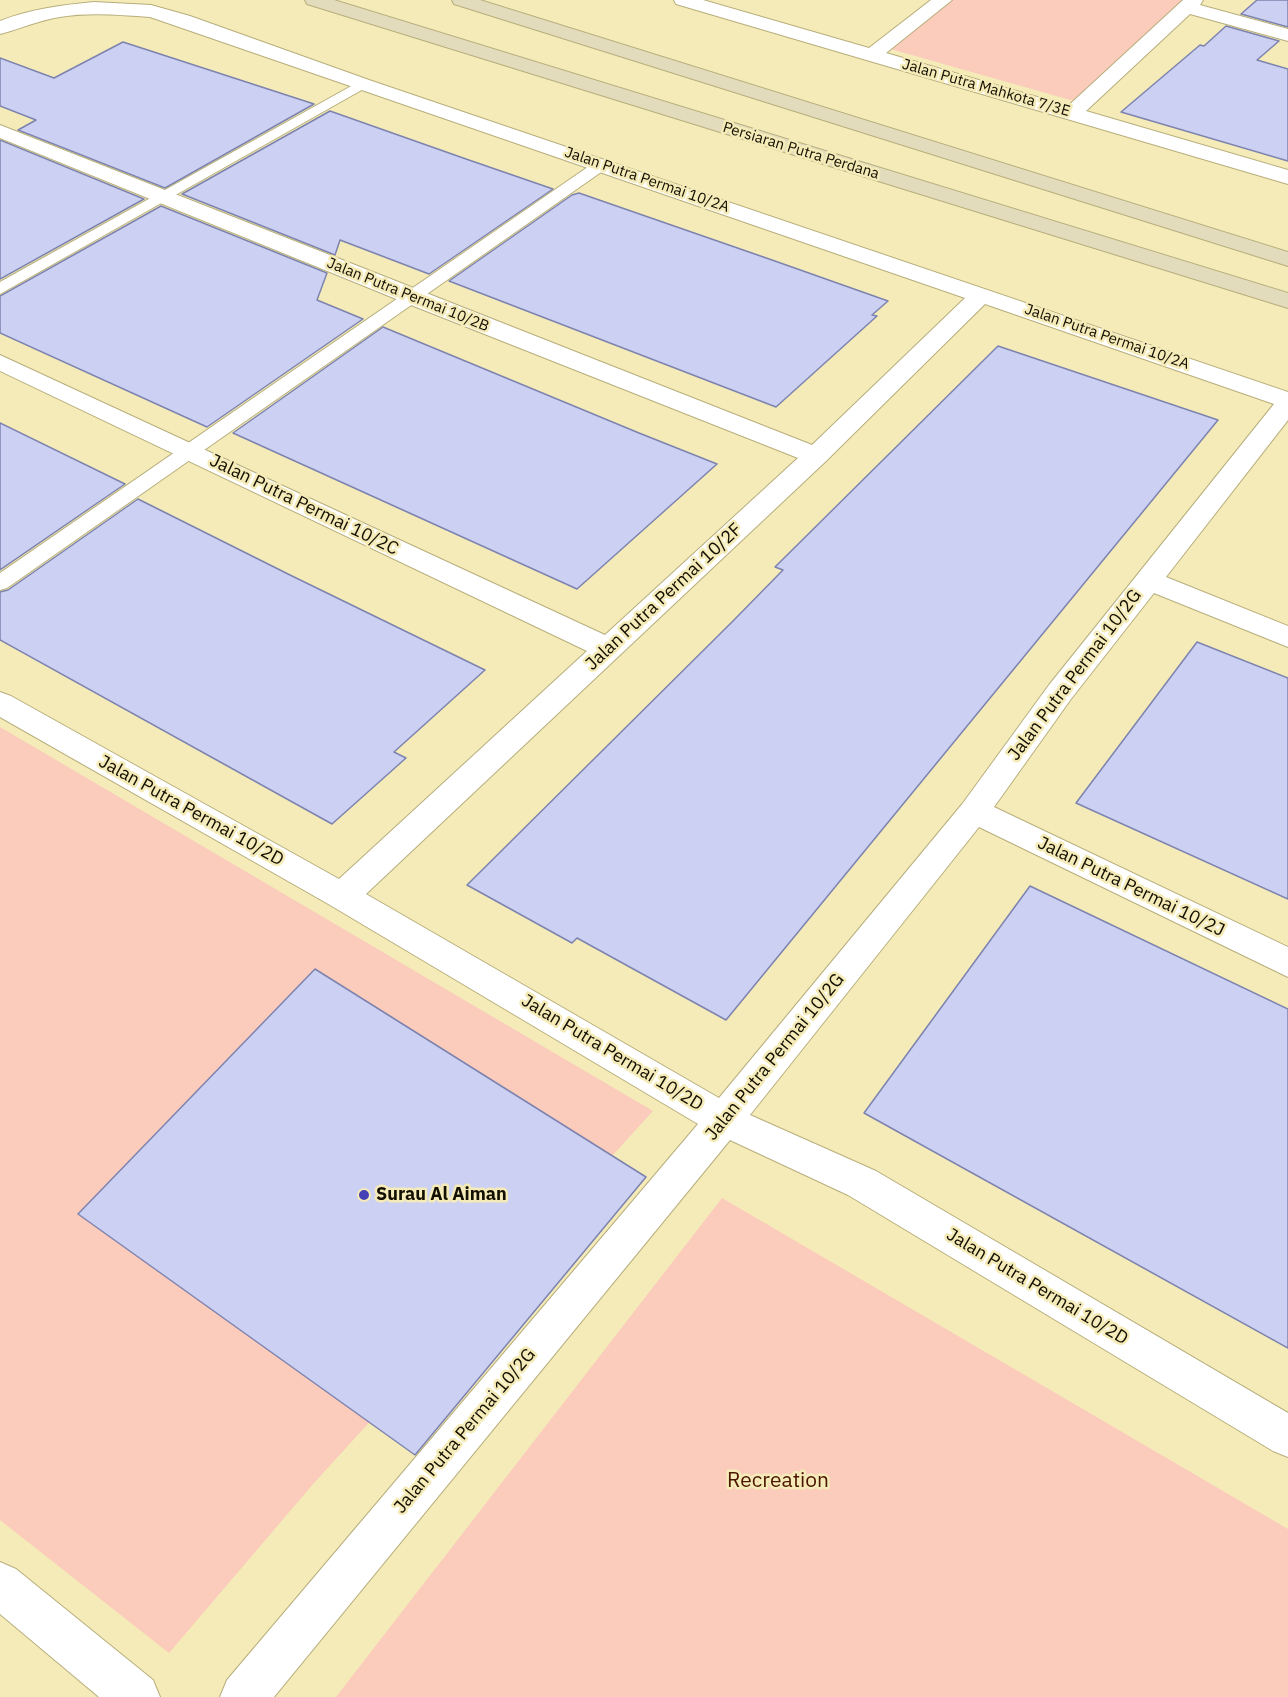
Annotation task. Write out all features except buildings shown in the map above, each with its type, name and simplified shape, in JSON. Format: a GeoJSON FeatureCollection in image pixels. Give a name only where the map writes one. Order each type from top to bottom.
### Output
{"type":"FeatureCollection","features":[{"type":"Feature","properties":{"kind":"main road","name":"Persiaran Putra Perdana"},"geometry":{"type":"LineString","coordinates":[[314,0],[1288,301]]}},
{"type":"Feature","properties":{"kind":"main road"},"geometry":{"type":"LineString","coordinates":[[460,0],[1288,260]]}},
{"type":"Feature","properties":{"kind":"street","name":"Jalan Putra Mahkota 7/3E"},"geometry":{"type":"LineString","coordinates":[[683,0],[1288,177]]}},
{"type":"Feature","properties":{"kind":"street"},"geometry":{"type":"LineString","coordinates":[[872,55],[943,0]]}},
{"type":"Feature","properties":{"kind":"street"},"geometry":{"type":"LineString","coordinates":[[1072,112],[1190,4],[1288,35]]}},
{"type":"Feature","properties":{"kind":"street","name":"Jalan Putra Permai 10/2A"},"geometry":{"type":"LineString","coordinates":[[0,28],[21,20],[60,11],[94,8],[151,11],[183,20],[362,84],[982,294],[1288,401]]}},
{"type":"Feature","properties":{"kind":"street","name":"Jalan Putra Permai 10/2B"},"geometry":{"type":"LineString","coordinates":[[0,131],[414,298],[816,456]]}},
{"type":"Feature","properties":{"kind":"street","name":"Jalan Putra Permai 10/2F"},"geometry":{"type":"LineString","coordinates":[[342,896],[816,456],[982,294]]}},
{"type":"Feature","properties":{"kind":"street","name":"Jalan Putra Permai 10/2C"},"geometry":{"type":"LineString","coordinates":[[0,362],[608,649]]}},
{"type":"Feature","properties":{"kind":"street","name":"Jalan Putra Permai 10/2G"},"geometry":{"type":"LineString","coordinates":[[244,1697],[724,1120],[974,811],[1060,692],[1288,401]]}},
{"type":"Feature","properties":{"kind":"street"},"geometry":{"type":"LineString","coordinates":[[1148,580],[1288,637]]}},
{"type":"Feature","properties":{"kind":"street","name":"Jalan Putra Permai 10/2D"},"geometry":{"type":"LineString","coordinates":[[0,703],[342,896],[724,1120],[862,1183],[1288,1436]]}},
{"type":"Feature","properties":{"kind":"street","name":"Jalan Putra Permai 10/2J"},"geometry":{"type":"LineString","coordinates":[[974,811],[1288,963]]}},
{"type":"Feature","properties":{"kind":"street"},"geometry":{"type":"LineString","coordinates":[[0,1585],[136,1697]]}},
{"type":"Feature","properties":{"kind":"lane"},"geometry":{"type":"LineString","coordinates":[[0,289],[362,84]]}},
{"type":"Feature","properties":{"kind":"lane"},"geometry":{"type":"LineString","coordinates":[[0,583],[188,449],[414,298],[601,165]]}},
{"type":"Feature","properties":{"kind":"green space"},"geometry":{"type":"Polygon","coordinates":[[[949,0],[1183,0],[1074,101],[887,48],[949,0]]]}},
{"type":"Feature","properties":{"kind":"green space"},"geometry":{"type":"Polygon","coordinates":[[[0,727],[653,1111],[314,1483],[169,1653],[0,1520],[0,727]]]}},
{"type":"Feature","properties":{"kind":"green space","name":"Recreation"},"geometry":{"type":"Polygon","coordinates":[[[722,1198],[1288,1529],[1288,1697],[336,1697],[722,1198]]]}},
{"type":"Feature","properties":{"kind":"place","name":"Surau Al Aiman"},"geometry":{"type":"Point","coordinates":[364,1195]}}]}
